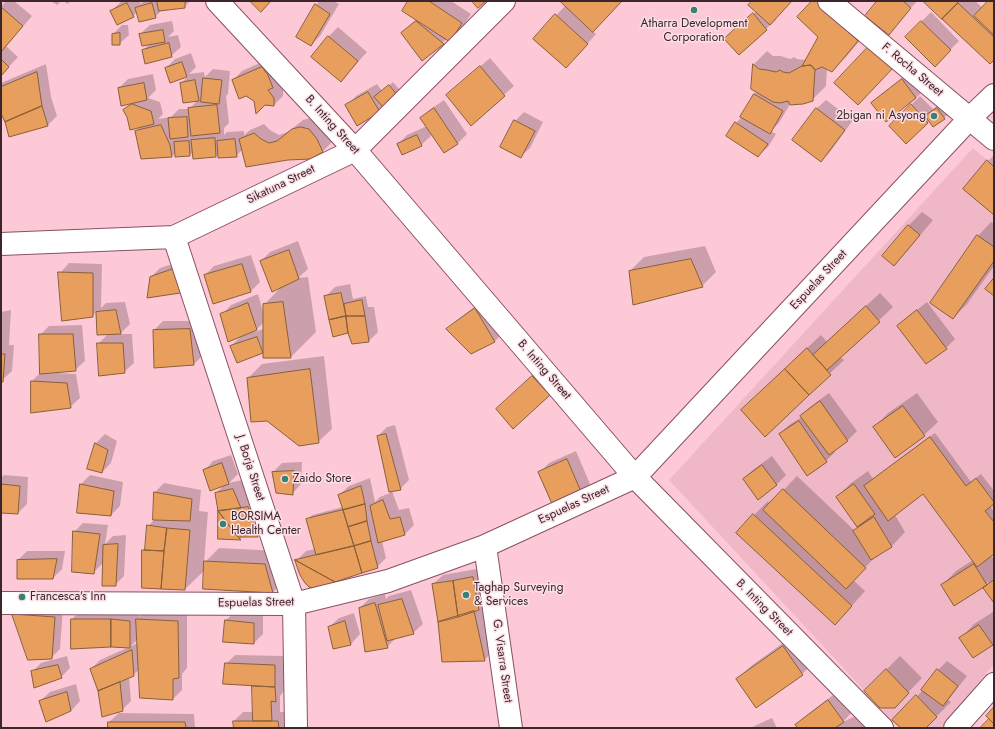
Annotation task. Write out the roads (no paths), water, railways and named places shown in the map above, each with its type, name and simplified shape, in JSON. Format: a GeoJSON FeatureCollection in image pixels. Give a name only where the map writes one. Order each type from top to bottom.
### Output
{"type":"FeatureCollection","features":[{"type":"Feature","properties":{"kind":"street","name":"B. Inting Street"},"geometry":{"type":"LineString","coordinates":[[217,1],[355,150],[635,477],[882,728]]}},
{"type":"Feature","properties":{"kind":"street","name":"Sikatuna Street"},"geometry":{"type":"LineString","coordinates":[[1,244],[174,237],[355,150],[504,1]]}},
{"type":"Feature","properties":{"kind":"street","name":"F. Rocha Street"},"geometry":{"type":"LineString","coordinates":[[829,1],[994,139]]}},
{"type":"Feature","properties":{"kind":"street","name":"Espuelas Street"},"geometry":{"type":"LineString","coordinates":[[1,603],[294,604],[388,581],[485,546],[635,477],[970,118],[994,95]]}},
{"type":"Feature","properties":{"kind":"street","name":"J. Borja Street"},"geometry":{"type":"LineString","coordinates":[[174,237],[294,604],[296,728]]}},
{"type":"Feature","properties":{"kind":"street","name":"G. Visarra Street"},"geometry":{"type":"LineString","coordinates":[[485,546],[511,728]]}},
{"type":"Feature","properties":{"kind":"street"},"geometry":{"type":"LineString","coordinates":[[954,728],[994,684]]}},
{"type":"Feature","properties":{"kind":"place","name":"Atharra Development Corporation"},"geometry":{"type":"Point","coordinates":[694,10]}},
{"type":"Feature","properties":{"kind":"place","name":"2bigan ni Asyong"},"geometry":{"type":"Point","coordinates":[934,116]}},
{"type":"Feature","properties":{"kind":"place","name":"Zaido Store"},"geometry":{"type":"Point","coordinates":[285,479]}},
{"type":"Feature","properties":{"kind":"place","name":"BORSIMA Health Center"},"geometry":{"type":"Point","coordinates":[223,524]}},
{"type":"Feature","properties":{"kind":"place","name":"Taghap Surveying & Services"},"geometry":{"type":"Point","coordinates":[466,595]}},
{"type":"Feature","properties":{"kind":"place","name":"Francesca's Inn"},"geometry":{"type":"Point","coordinates":[22,597]}}]}
